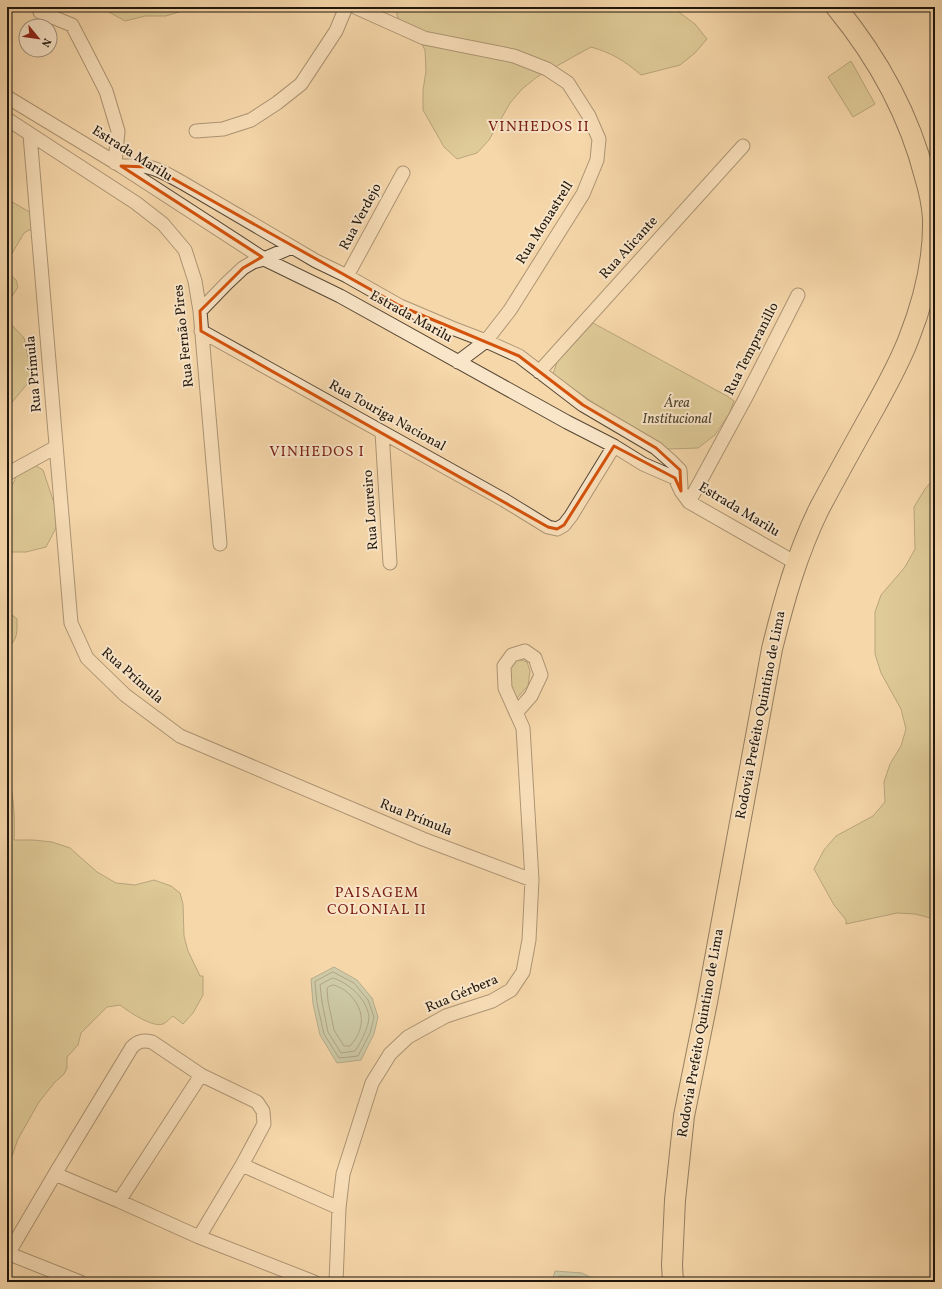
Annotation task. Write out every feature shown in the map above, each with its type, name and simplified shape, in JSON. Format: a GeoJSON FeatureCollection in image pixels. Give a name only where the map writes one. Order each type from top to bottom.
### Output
{"type":"FeatureCollection","features":[{"type":"Feature","properties":{"kind":"main road","name":"Rodovia Prefeito Quintino de Lima"},"geometry":{"type":"LineString","coordinates":[[673,1282],[672,1265],[674,1200],[684,1116],[707,1002],[772,649],[782,608],[796,563],[819,510],[897,365],[908,339],[924,292],[929,268],[933,216],[929,191],[906,119],[880,69],[850,24],[836,7]]}},
{"type":"Feature","properties":{"kind":"street"},"geometry":{"type":"LineString","coordinates":[[196,132],[223,129],[251,120],[277,103],[301,84],[336,31],[346,7]]}},
{"type":"Feature","properties":{"kind":"street","name":"Rua Monastrell"},"geometry":{"type":"LineString","coordinates":[[355,7],[424,38],[514,56],[546,69],[568,83],[589,116],[599,139],[597,160],[584,194],[510,310],[486,341],[458,362]]}},
{"type":"Feature","properties":{"kind":"street"},"geometry":{"type":"LineString","coordinates":[[40,12],[72,25],[84,48],[106,91],[118,131],[118,164],[148,167],[161,172],[183,183],[316,261],[347,276],[400,306],[519,356],[583,405],[656,448],[680,470],[681,491]]}},
{"type":"Feature","properties":{"kind":"street","name":"Estrada Marilu"},"geometry":{"type":"LineString","coordinates":[[7,97],[118,164],[264,259],[340,296],[567,422],[614,446],[643,464],[675,478],[681,491],[689,502],[796,563]]}},
{"type":"Feature","properties":{"kind":"street","name":"Rua Fernão Pires"},"geometry":{"type":"LineString","coordinates":[[7,119],[136,203],[162,224],[185,250],[195,281],[200,311],[220,544]]}},
{"type":"Feature","properties":{"kind":"street","name":"Rua Prímula"},"geometry":{"type":"LineString","coordinates":[[30,135],[71,623],[87,658],[125,695],[180,736],[423,839],[532,880]]}},
{"type":"Feature","properties":{"kind":"street","name":"Rua Alicante"},"geometry":{"type":"LineString","coordinates":[[539,372],[743,146]]}},
{"type":"Feature","properties":{"kind":"street","name":"Rua Verdejo"},"geometry":{"type":"LineString","coordinates":[[347,276],[403,173]]}},
{"type":"Feature","properties":{"kind":"street"},"geometry":{"type":"LineString","coordinates":[[200,311],[243,268],[253,262],[292,247]]}},
{"type":"Feature","properties":{"kind":"street","name":"Rua Tempranillo"},"geometry":{"type":"LineString","coordinates":[[689,502],[745,399],[798,295]]}},
{"type":"Feature","properties":{"kind":"street","name":"Rua Touriga Nacional"},"geometry":{"type":"LineString","coordinates":[[201,331],[504,500],[548,527],[557,529],[564,525],[614,446]]}},
{"type":"Feature","properties":{"kind":"street","name":"Rua Loureiro"},"geometry":{"type":"LineString","coordinates":[[382,432],[390,563]]}},
{"type":"Feature","properties":{"kind":"street"},"geometry":{"type":"LineString","coordinates":[[7,474],[56,447]]}},
{"type":"Feature","properties":{"kind":"street","name":"Rua Gérbera"},"geometry":{"type":"LineString","coordinates":[[336,1282],[339,1208],[343,1174],[372,1083],[390,1054],[408,1037],[446,1016],[492,1001],[511,990],[523,972],[529,940],[532,880],[523,728],[516,713]]}},
{"type":"Feature","properties":{"kind":"street"},"geometry":{"type":"LineString","coordinates":[[80,1282],[8,1253],[132,1047],[137,1042],[144,1040],[152,1042],[201,1075],[257,1102],[263,1111],[264,1124],[242,1165],[199,1237]]}},
{"type":"Feature","properties":{"kind":"street"},"geometry":{"type":"LineString","coordinates":[[119,1201],[201,1075]]}},
{"type":"Feature","properties":{"kind":"street"},"geometry":{"type":"LineString","coordinates":[[242,1165],[339,1208]]}},
{"type":"Feature","properties":{"kind":"street"},"geometry":{"type":"LineString","coordinates":[[55,1174],[199,1237],[314,1282]]}},
{"type":"Feature","properties":{"kind":"highlighted area"},"geometry":{"type":"Polygon","coordinates":[[[121,166],[148,167],[161,172],[400,306],[519,356],[583,405],[656,448],[680,470],[681,491],[675,478],[614,446],[564,525],[557,529],[548,527],[201,331],[200,311],[243,268],[262,257],[121,166]]]}},
{"type":"Feature","properties":{"kind":"green space"},"geometry":{"type":"Polygon","coordinates":[[[100,7],[191,7],[166,16],[145,16],[125,21],[100,7]]]}},
{"type":"Feature","properties":{"kind":"green space"},"geometry":{"type":"Polygon","coordinates":[[[395,7],[672,7],[695,24],[707,39],[695,53],[680,65],[641,75],[618,58],[591,47],[537,77],[522,89],[510,103],[489,140],[477,153],[457,159],[444,147],[423,110],[423,90],[426,71],[425,50],[415,32],[398,18],[395,7]]]}},
{"type":"Feature","properties":{"kind":"green space"},"geometry":{"type":"Polygon","coordinates":[[[851,61],[875,104],[853,117],[828,77],[851,61]]]}},
{"type":"Feature","properties":{"kind":"green space"},"geometry":{"type":"Polygon","coordinates":[[[7,199],[33,214],[36,231],[29,230],[24,233],[7,262],[7,199]]]}},
{"type":"Feature","properties":{"kind":"green space"},"geometry":{"type":"Polygon","coordinates":[[[7,272],[16,280],[18,287],[7,304],[7,272]]]}},
{"type":"Feature","properties":{"kind":"green space"},"geometry":{"type":"Polygon","coordinates":[[[7,320],[24,338],[31,371],[28,383],[8,407],[9,411],[7,411],[7,320]]]}},
{"type":"Feature","properties":{"kind":"green space","name":"Área Institucional"},"geometry":{"type":"Polygon","coordinates":[[[593,323],[734,401],[729,414],[715,435],[698,448],[668,449],[602,409],[553,374],[557,362],[593,323]]]}},
{"type":"Feature","properties":{"kind":"green space"},"geometry":{"type":"Polygon","coordinates":[[[24,459],[43,470],[58,515],[56,528],[46,547],[26,552],[7,552],[7,490],[9,490],[15,480],[16,464],[24,459]]]}},
{"type":"Feature","properties":{"kind":"green space"},"geometry":{"type":"Polygon","coordinates":[[[935,477],[935,919],[915,914],[897,913],[846,924],[846,920],[834,905],[814,869],[824,850],[836,836],[873,816],[885,802],[884,782],[890,764],[901,746],[906,729],[901,709],[881,673],[875,654],[875,612],[881,595],[905,567],[915,549],[914,507],[925,489],[935,477]]]}},
{"type":"Feature","properties":{"kind":"green space"},"geometry":{"type":"Polygon","coordinates":[[[7,615],[12,615],[17,619],[17,632],[15,639],[7,648],[7,615]]]}},
{"type":"Feature","properties":{"kind":"green space"},"geometry":{"type":"Polygon","coordinates":[[[514,660],[527,662],[530,671],[528,686],[516,699],[510,689],[508,680],[508,675],[514,660]]]}},
{"type":"Feature","properties":{"kind":"green space"},"geometry":{"type":"Polygon","coordinates":[[[7,783],[11,786],[13,799],[14,840],[52,842],[70,848],[97,872],[116,883],[135,885],[154,880],[171,886],[180,893],[183,904],[184,936],[188,951],[200,976],[203,976],[203,995],[193,1013],[183,1024],[173,1016],[163,1024],[153,1024],[140,1018],[120,1005],[107,1007],[81,1033],[78,1045],[67,1057],[67,1068],[64,1074],[55,1082],[39,1102],[18,1139],[7,1165],[7,783]]]}},
{"type":"Feature","properties":{"kind":"water"},"geometry":{"type":"Polygon","coordinates":[[[334,967],[357,980],[372,998],[378,1017],[374,1034],[361,1060],[337,1063],[320,1035],[313,1004],[311,979],[334,967]]]}},
{"type":"Feature","properties":{"kind":"water"},"geometry":{"type":"Polygon","coordinates":[[[555,1271],[582,1273],[600,1282],[552,1282],[555,1271]]]}},
{"type":"Feature","properties":{"kind":"district","name":"VINHEDOS II"},"geometry":{"type":"Point","coordinates":[539,127]}},
{"type":"Feature","properties":{"kind":"district","name":"VINHEDOS I"},"geometry":{"type":"Point","coordinates":[317,452]}},
{"type":"Feature","properties":{"kind":"district","name":"PAISAGEM COLONIAL II"},"geometry":{"type":"Point","coordinates":[377,902]}}]}
